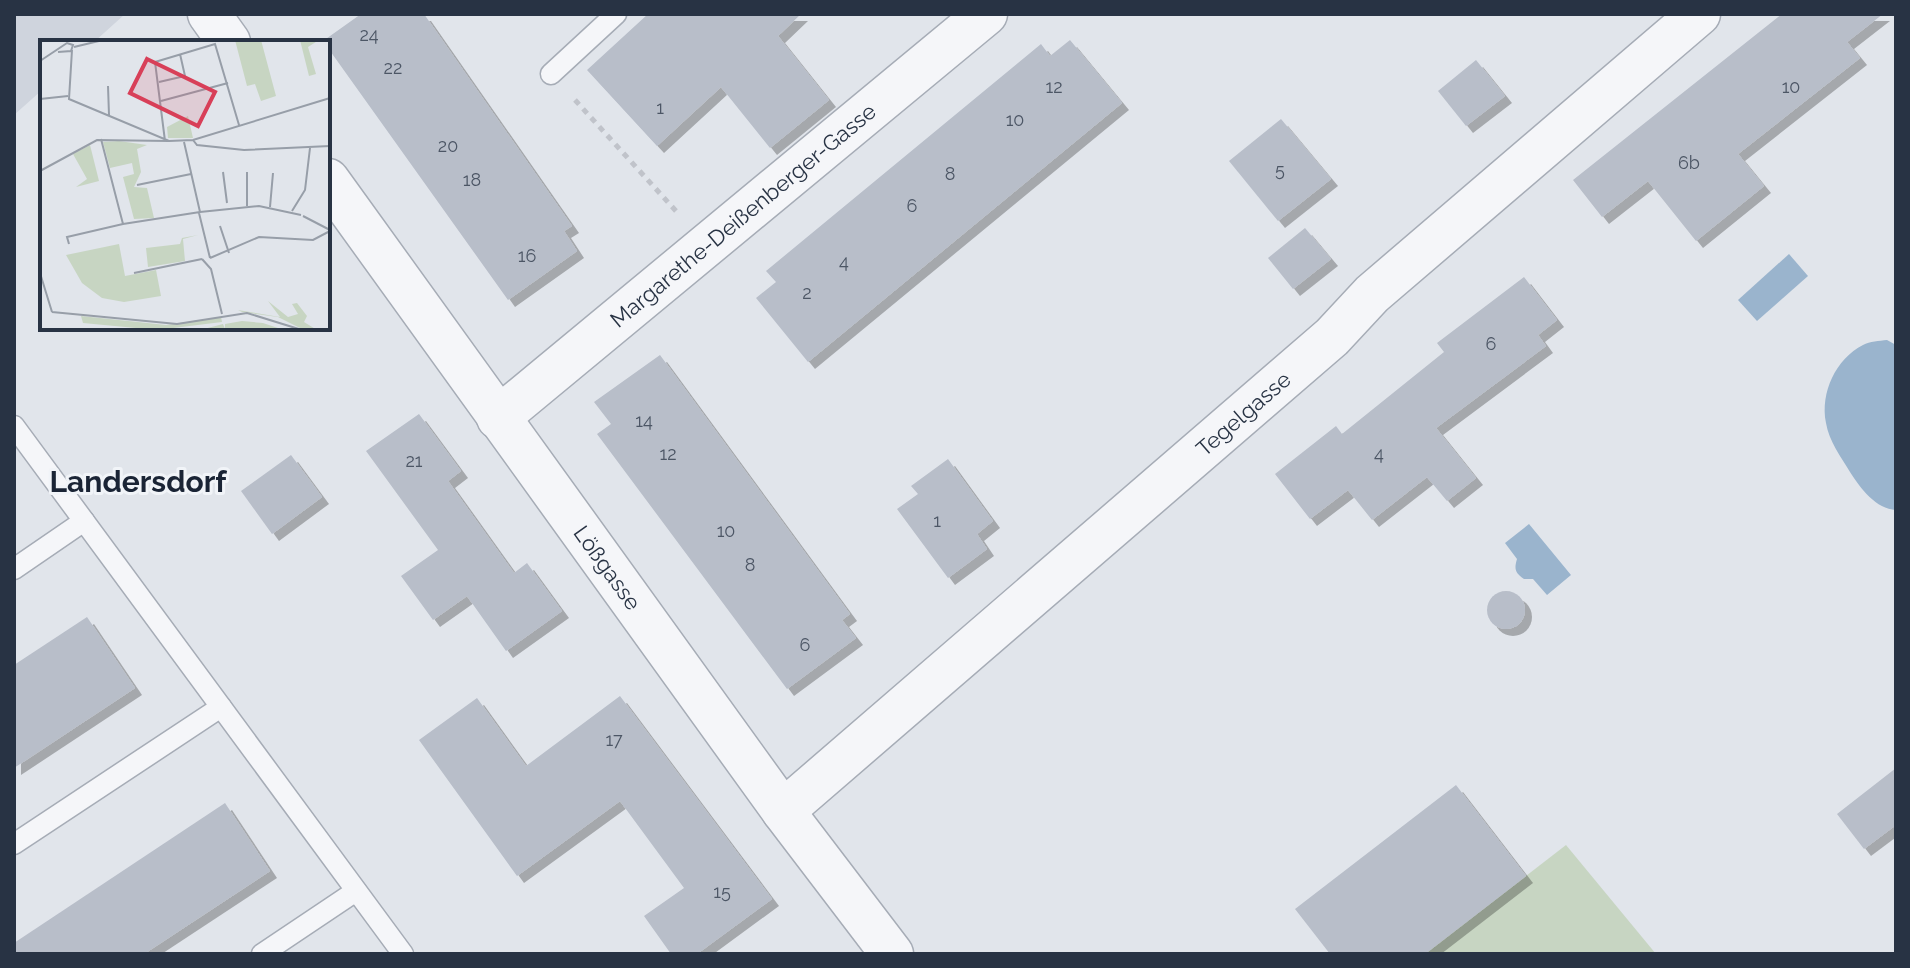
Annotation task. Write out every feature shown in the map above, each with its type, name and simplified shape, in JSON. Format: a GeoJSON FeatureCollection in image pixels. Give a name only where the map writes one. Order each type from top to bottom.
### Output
{"type":"FeatureCollection","features":[{"type":"Feature","properties":{"kind":"street"},"geometry":{"type":"LineString","coordinates":[[209,14],[228,40]]}},
{"type":"Feature","properties":{"kind":"street","name":"Margarethe-Deißenberger-Gasse"},"geometry":{"type":"LineString","coordinates":[[498,418],[986,14]]}},
{"type":"Feature","properties":{"kind":"street","name":"Tegelgasse"},"geometry":{"type":"LineString","coordinates":[[783,811],[1332,337],[1372,294],[1699,14]]}},
{"type":"Feature","properties":{"kind":"street","name":"Lößgasse"},"geometry":{"type":"LineString","coordinates":[[330,183],[783,811],[892,954]]}},
{"type":"Feature","properties":{"kind":"lane"},"geometry":{"type":"LineString","coordinates":[[551,74],[616,14]]}},
{"type":"Feature","properties":{"kind":"lane"},"geometry":{"type":"LineString","coordinates":[[14,426],[403,954]]}},
{"type":"Feature","properties":{"kind":"lane"},"geometry":{"type":"LineString","coordinates":[[14,569],[84,521]]}},
{"type":"Feature","properties":{"kind":"lane"},"geometry":{"type":"LineString","coordinates":[[14,844],[221,707]]}},
{"type":"Feature","properties":{"kind":"lane"},"geometry":{"type":"LineString","coordinates":[[262,954],[356,891]]}},
{"type":"Feature","properties":{"kind":"path"},"geometry":{"type":"LineString","coordinates":[[551,74],[680,215]]}},
{"type":"Feature","properties":{"kind":"shaded area"},"geometry":{"type":"Polygon","coordinates":[[[14,14],[125,14],[96,40],[40,40],[40,92],[14,115],[14,14]]]}},
{"type":"Feature","properties":{"kind":"green space"},"geometry":{"type":"Polygon","coordinates":[[[1566,845],[1656,954],[1425,954],[1566,845]]]}},
{"type":"Feature","properties":{"kind":"water"},"geometry":{"type":"Polygon","coordinates":[[[1789,254],[1808,276],[1757,321],[1738,300],[1789,254]]]}},
{"type":"Feature","properties":{"kind":"water"},"geometry":{"type":"Polygon","coordinates":[[[1887,340],[1896,345],[1896,510],[1876,502],[1854,478],[1830,436],[1825,411],[1828,388],[1845,359],[1866,344],[1887,340]]]}},
{"type":"Feature","properties":{"kind":"water"},"geometry":{"type":"Polygon","coordinates":[[[1529,524],[1571,575],[1547,595],[1533,579],[1524,579],[1519,575],[1517,559],[1505,543],[1529,524]]]}},
{"type":"Feature","properties":{"kind":"building"},"geometry":{"type":"Polygon","coordinates":[[[361,14],[424,14],[572,226],[564,231],[577,251],[508,300],[330,51],[330,40],[324,40],[361,14]]]}},
{"type":"Feature","properties":{"kind":"building"},"geometry":{"type":"Polygon","coordinates":[[[648,14],[801,14],[778,36],[829,100],[770,148],[721,87],[657,146],[587,70],[648,14]]]}},
{"type":"Feature","properties":{"kind":"building"},"geometry":{"type":"Polygon","coordinates":[[[1782,14],[1883,14],[1847,42],[1860,58],[1738,154],[1764,186],[1696,241],[1648,181],[1602,217],[1573,180],[1782,14]]]}},
{"type":"Feature","properties":{"kind":"building"},"geometry":{"type":"Polygon","coordinates":[[[1070,40],[1122,103],[808,362],[756,298],[776,282],[766,271],[1041,44],[1050,56],[1070,40]]]}},
{"type":"Feature","properties":{"kind":"building"},"geometry":{"type":"Polygon","coordinates":[[[1476,60],[1505,96],[1466,126],[1438,91],[1476,60]]]}},
{"type":"Feature","properties":{"kind":"building"},"geometry":{"type":"Polygon","coordinates":[[[1281,119],[1331,179],[1278,221],[1229,161],[1281,119]]]}},
{"type":"Feature","properties":{"kind":"building"},"geometry":{"type":"Polygon","coordinates":[[[1305,228],[1331,259],[1293,289],[1268,258],[1305,228]]]}},
{"type":"Feature","properties":{"kind":"building"},"geometry":{"type":"Polygon","coordinates":[[[1524,277],[1557,320],[1538,335],[1546,346],[1436,428],[1476,478],[1447,501],[1427,477],[1372,520],[1348,490],[1310,519],[1275,474],[1336,426],[1342,434],[1444,352],[1437,343],[1524,277]]]}},
{"type":"Feature","properties":{"kind":"building"},"geometry":{"type":"Polygon","coordinates":[[[660,355],[850,614],[842,620],[856,638],[787,689],[597,434],[611,424],[594,402],[660,355]]]}},
{"type":"Feature","properties":{"kind":"building"},"geometry":{"type":"Polygon","coordinates":[[[419,414],[461,471],[448,481],[514,573],[527,563],[562,611],[506,651],[467,596],[433,620],[401,576],[438,550],[366,451],[419,414]]]}},
{"type":"Feature","properties":{"kind":"building"},"geometry":{"type":"Polygon","coordinates":[[[291,455],[322,497],[272,534],[241,491],[291,455]]]}},
{"type":"Feature","properties":{"kind":"building"},"geometry":{"type":"Polygon","coordinates":[[[948,459],[993,521],[977,534],[987,549],[948,578],[897,509],[918,494],[911,486],[948,459]]]}},
{"type":"Feature","properties":{"kind":"building"},"geometry":{"type":"Polygon","coordinates":[[[1506,591],[1520,596],[1525,610],[1520,624],[1506,629],[1492,624],[1487,610],[1492,596],[1506,591]]]}},
{"type":"Feature","properties":{"kind":"building"},"geometry":{"type":"Polygon","coordinates":[[[87,617],[135,688],[14,768],[14,665],[87,617]]]}},
{"type":"Feature","properties":{"kind":"building"},"geometry":{"type":"Polygon","coordinates":[[[620,696],[772,899],[697,954],[671,954],[644,916],[684,888],[620,801],[517,876],[419,740],[477,698],[526,766],[620,696]]]}},
{"type":"Feature","properties":{"kind":"building"},"geometry":{"type":"Polygon","coordinates":[[[1896,768],[1896,825],[1864,849],[1837,814],[1896,768]]]}},
{"type":"Feature","properties":{"kind":"building"},"geometry":{"type":"Polygon","coordinates":[[[1456,785],[1526,876],[1425,954],[1330,954],[1295,909],[1456,785]]]}},
{"type":"Feature","properties":{"kind":"building"},"geometry":{"type":"Polygon","coordinates":[[[225,803],[270,871],[144,954],[14,954],[14,943],[225,803]]]}},
{"type":"Feature","properties":{"kind":"district","name":"Landersdorf"},"geometry":{"type":"Point","coordinates":[138,482]}}]}
